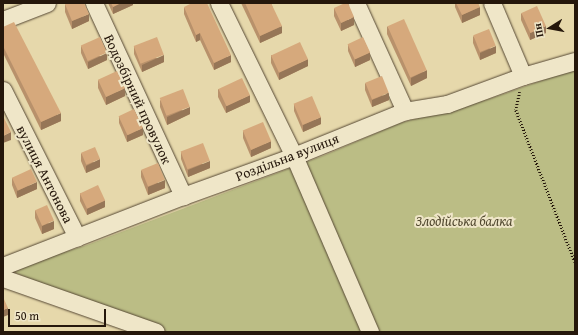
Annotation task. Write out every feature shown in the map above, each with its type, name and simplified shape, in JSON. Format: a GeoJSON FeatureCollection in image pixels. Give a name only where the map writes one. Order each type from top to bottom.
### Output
{"type":"FeatureCollection","features":[{"type":"Feature","properties":{"kind":"street"},"geometry":{"type":"LineString","coordinates":[[3,20],[47,3]]}},
{"type":"Feature","properties":{"kind":"street","name":"Водозбірний провулок"},"geometry":{"type":"LineString","coordinates":[[94,3],[183,196]]}},
{"type":"Feature","properties":{"kind":"street"},"geometry":{"type":"LineString","coordinates":[[219,3],[294,156],[370,332]]}},
{"type":"Feature","properties":{"kind":"street"},"geometry":{"type":"LineString","coordinates":[[356,3],[406,111]]}},
{"type":"Feature","properties":{"kind":"street"},"geometry":{"type":"LineString","coordinates":[[492,3],[523,76]]}},
{"type":"Feature","properties":{"kind":"street","name":"Роздільна вулиця"},"geometry":{"type":"LineString","coordinates":[[3,266],[183,196],[294,156],[406,111],[446,104],[523,76],[575,61]]}},
{"type":"Feature","properties":{"kind":"street","name":"вулиця Антонова"},"geometry":{"type":"LineString","coordinates":[[3,90],[76,237]]}},
{"type":"Feature","properties":{"kind":"street"},"geometry":{"type":"LineString","coordinates":[[3,278],[156,332]]}},
{"type":"Feature","properties":{"kind":"path"},"geometry":{"type":"LineString","coordinates":[[523,76],[516,110],[575,262]]}},
{"type":"Feature","properties":{"kind":"green space","name":"Злодійська балка"},"geometry":{"type":"Polygon","coordinates":[[[575,69],[575,332],[129,332],[139,322],[8,270],[87,245],[325,155],[400,123],[486,100],[575,69]]]}},
{"type":"Feature","properties":{"kind":"building"},"geometry":{"type":"Polygon","coordinates":[[[84,3],[89,14],[72,21],[65,4],[84,3]]]}},
{"type":"Feature","properties":{"kind":"building"},"geometry":{"type":"Polygon","coordinates":[[[111,3],[121,3],[113,7],[111,3]]]}},
{"type":"Feature","properties":{"kind":"building"},"geometry":{"type":"Polygon","coordinates":[[[192,3],[207,3],[231,55],[214,63],[200,33],[196,35],[184,7],[192,3]]]}},
{"type":"Feature","properties":{"kind":"building"},"geometry":{"type":"Polygon","coordinates":[[[245,3],[271,3],[282,26],[260,36],[245,3]]]}},
{"type":"Feature","properties":{"kind":"building"},"geometry":{"type":"Polygon","coordinates":[[[348,3],[354,17],[341,23],[334,8],[348,3]]]}},
{"type":"Feature","properties":{"kind":"building"},"geometry":{"type":"Polygon","coordinates":[[[456,3],[478,3],[480,7],[462,15],[456,3]]]}},
{"type":"Feature","properties":{"kind":"building"},"geometry":{"type":"Polygon","coordinates":[[[537,6],[546,26],[530,33],[521,13],[537,6]]]}},
{"type":"Feature","properties":{"kind":"building"},"geometry":{"type":"Polygon","coordinates":[[[404,19],[427,70],[410,77],[388,26],[404,19]]]}},
{"type":"Feature","properties":{"kind":"building"},"geometry":{"type":"Polygon","coordinates":[[[14,22],[61,113],[41,122],[3,46],[3,27],[14,22]]]}},
{"type":"Feature","properties":{"kind":"building"},"geometry":{"type":"Polygon","coordinates":[[[489,29],[496,46],[480,52],[473,35],[489,29]]]}},
{"type":"Feature","properties":{"kind":"building"},"geometry":{"type":"Polygon","coordinates":[[[100,37],[107,53],[88,61],[81,46],[100,37]]]}},
{"type":"Feature","properties":{"kind":"building"},"geometry":{"type":"Polygon","coordinates":[[[157,37],[164,55],[140,64],[134,46],[157,37]]]}},
{"type":"Feature","properties":{"kind":"building"},"geometry":{"type":"Polygon","coordinates":[[[363,37],[370,52],[355,60],[348,44],[363,37]]]}},
{"type":"Feature","properties":{"kind":"building"},"geometry":{"type":"Polygon","coordinates":[[[300,42],[308,59],[279,73],[271,56],[300,42]]]}},
{"type":"Feature","properties":{"kind":"building"},"geometry":{"type":"Polygon","coordinates":[[[117,71],[125,88],[106,97],[98,80],[117,71]]]}},
{"type":"Feature","properties":{"kind":"building"},"geometry":{"type":"Polygon","coordinates":[[[382,76],[389,93],[372,99],[365,83],[382,76]]]}},
{"type":"Feature","properties":{"kind":"building"},"geometry":{"type":"Polygon","coordinates":[[[242,78],[250,95],[226,106],[218,89],[242,78]]]}},
{"type":"Feature","properties":{"kind":"building"},"geometry":{"type":"Polygon","coordinates":[[[183,89],[190,107],[166,116],[160,98],[183,89]]]}},
{"type":"Feature","properties":{"kind":"building"},"geometry":{"type":"Polygon","coordinates":[[[312,96],[321,117],[303,125],[294,104],[312,96]]]}},
{"type":"Feature","properties":{"kind":"building"},"geometry":{"type":"Polygon","coordinates":[[[134,109],[143,128],[127,135],[119,116],[134,109]]]}},
{"type":"Feature","properties":{"kind":"building"},"geometry":{"type":"Polygon","coordinates":[[[3,116],[11,132],[3,136],[3,116]]]}},
{"type":"Feature","properties":{"kind":"building"},"geometry":{"type":"Polygon","coordinates":[[[263,122],[271,141],[251,150],[243,131],[263,122]]]}},
{"type":"Feature","properties":{"kind":"building"},"geometry":{"type":"Polygon","coordinates":[[[203,143],[210,161],[187,169],[181,152],[203,143]]]}},
{"type":"Feature","properties":{"kind":"building"},"geometry":{"type":"Polygon","coordinates":[[[95,147],[100,159],[86,165],[81,153],[95,147]]]}},
{"type":"Feature","properties":{"kind":"building"},"geometry":{"type":"Polygon","coordinates":[[[158,163],[165,180],[148,186],[141,170],[158,163]]]}},
{"type":"Feature","properties":{"kind":"building"},"geometry":{"type":"Polygon","coordinates":[[[31,169],[37,182],[18,191],[12,178],[31,169]]]}},
{"type":"Feature","properties":{"kind":"building"},"geometry":{"type":"Polygon","coordinates":[[[98,185],[105,200],[87,209],[80,193],[98,185]]]}},
{"type":"Feature","properties":{"kind":"building"},"geometry":{"type":"Polygon","coordinates":[[[47,205],[54,221],[42,226],[35,210],[47,205]]]}},
{"type":"Feature","properties":{"kind":"building"},"geometry":{"type":"Polygon","coordinates":[[[3,297],[8,308],[3,310],[3,297]]]}}]}
